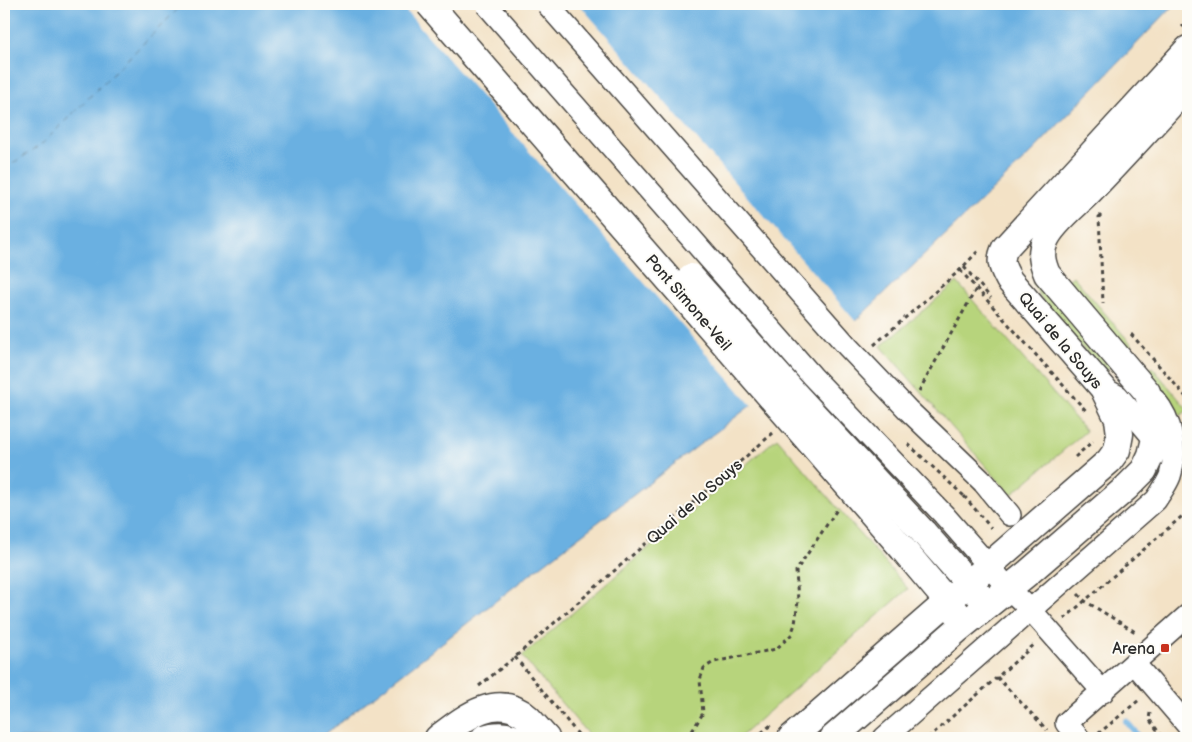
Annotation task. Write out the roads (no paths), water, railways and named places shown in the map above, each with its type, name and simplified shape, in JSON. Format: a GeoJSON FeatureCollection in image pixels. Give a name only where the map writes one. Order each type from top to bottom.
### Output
{"type":"FeatureCollection","features":[{"type":"Feature","properties":{"kind":"main road","name":"Pont Simone-Veil"},"geometry":{"type":"LineString","coordinates":[[428,4],[966,623]]}},
{"type":"Feature","properties":{"kind":"main road","name":"Pont Simone-Veil"},"geometry":{"type":"LineString","coordinates":[[451,4],[793,392],[923,532],[987,605]]}},
{"type":"Feature","properties":{"kind":"main road","name":"Quai de la Souys"},"geometry":{"type":"LineString","coordinates":[[790,738],[1109,461],[1117,450],[1120,434],[1118,419],[1103,388],[1010,280],[1002,266],[1001,256],[1005,248],[1188,49]]}},
{"type":"Feature","properties":{"kind":"main road","name":"Quai de la Souys"},"geometry":{"type":"LineString","coordinates":[[833,738],[987,605],[1029,572],[1144,470],[1151,455],[1155,439],[1156,418],[1147,392],[1047,274],[1042,264],[1041,252],[1045,239],[1055,226],[1092,190],[1188,86]]}},
{"type":"Feature","properties":{"kind":"main road"},"geometry":{"type":"LineString","coordinates":[[438,738],[478,710],[494,706],[510,708],[527,716],[546,738]]}},
{"type":"Feature","properties":{"kind":"main road"},"geometry":{"type":"LineString","coordinates":[[484,738],[493,736],[510,736],[513,738]]}},
{"type":"Feature","properties":{"kind":"street"},"geometry":{"type":"LineString","coordinates":[[486,4],[812,376],[944,515],[1008,588],[1050,631],[1102,692]]}},
{"type":"Feature","properties":{"kind":"street"},"geometry":{"type":"LineString","coordinates":[[547,4],[848,347],[908,410],[983,482],[1010,515]]}},
{"type":"Feature","properties":{"kind":"street"},"geometry":{"type":"LineString","coordinates":[[1103,388],[1118,396],[1155,439],[1167,456],[1170,477]]}},
{"type":"Feature","properties":{"kind":"street"},"geometry":{"type":"LineString","coordinates":[[884,738],[1156,500],[1170,477],[1174,458],[1171,431],[1160,406],[1147,392]]}},
{"type":"Feature","properties":{"kind":"street"},"geometry":{"type":"LineString","coordinates":[[1064,731],[1102,692],[1188,615]]}},
{"type":"Feature","properties":{"kind":"street"},"geometry":{"type":"LineString","coordinates":[[1134,664],[1188,726]]}},
{"type":"Feature","properties":{"kind":"water"},"geometry":{"type":"Polygon","coordinates":[[[4,4],[1175,4],[1032,152],[848,328],[805,364],[320,738],[4,738],[4,4]]]}},
{"type":"Feature","properties":{"kind":"waterway"},"geometry":{"type":"LineString","coordinates":[[1126,721],[1140,738]]}},
{"type":"Feature","properties":{"kind":"place","name":"Arena"},"geometry":{"type":"Point","coordinates":[1165,648]}}]}
